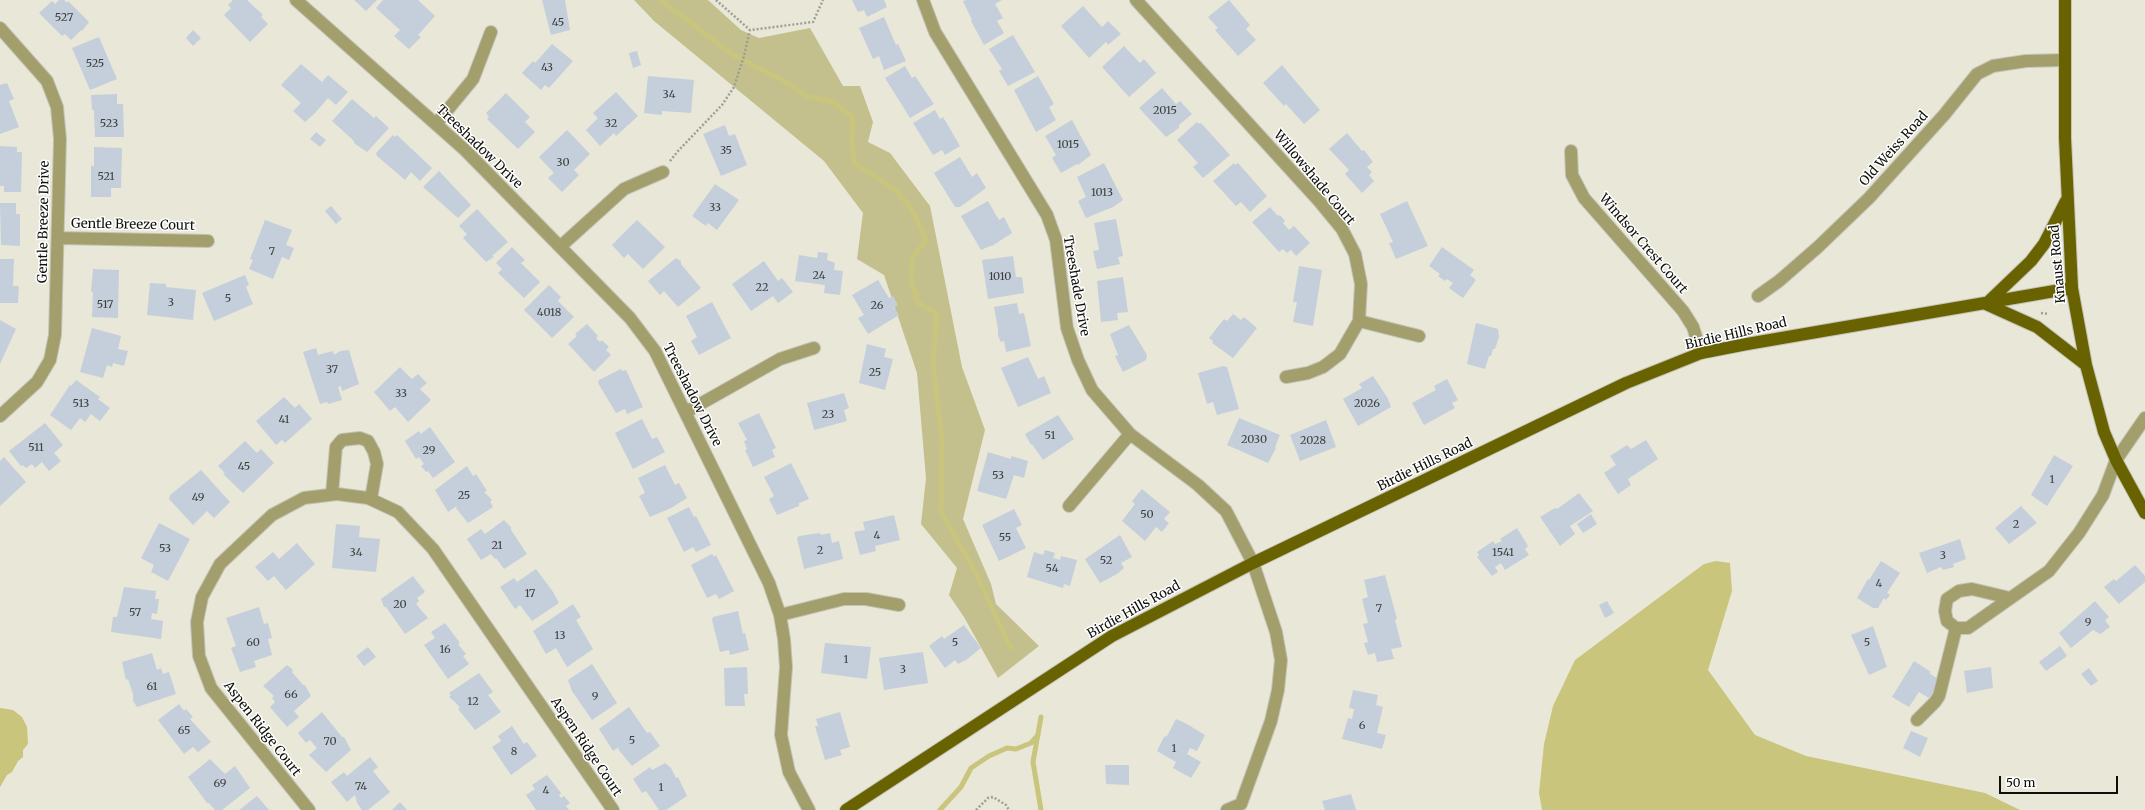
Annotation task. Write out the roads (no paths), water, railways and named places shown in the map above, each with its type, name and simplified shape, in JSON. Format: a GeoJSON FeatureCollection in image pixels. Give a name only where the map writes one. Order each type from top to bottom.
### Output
{"type":"FeatureCollection","features":[{"type":"Feature","properties":{"kind":"main road","name":"Knaust Road"},"geometry":{"type":"LineString","coordinates":[[2065,0],[2067,200],[2072,288],[2086,365],[2097,412],[2116,460],[2145,513]]}},
{"type":"Feature","properties":{"kind":"main road"},"geometry":{"type":"LineString","coordinates":[[2067,200],[2044,244],[2031,261],[1986,304],[2037,327],[2086,365]]}},
{"type":"Feature","properties":{"kind":"main road","name":"Birdie Hills Road"},"geometry":{"type":"LineString","coordinates":[[846,810],[1112,636],[1254,563],[1626,383],[1701,353],[1782,337],[1986,304],[2072,288]]}},
{"type":"Feature","properties":{"kind":"street","name":"Treeshadow Drive"},"geometry":{"type":"LineString","coordinates":[[296,0],[465,150],[561,246],[630,318],[655,351],[769,583],[780,615],[784,639],[786,667],[781,735],[789,772],[808,810]]}},
{"type":"Feature","properties":{"kind":"street","name":"Treeshade Drive"},"geometry":{"type":"LineString","coordinates":[[923,0],[935,32],[1047,216],[1056,240],[1067,328],[1078,360],[1092,390],[1130,434],[1198,485],[1226,511],[1254,563],[1276,632],[1281,660],[1278,690],[1271,721],[1243,807]]}},
{"type":"Feature","properties":{"kind":"street","name":"Willowshade Court"},"geometry":{"type":"LineString","coordinates":[[1136,0],[1319,201],[1342,229],[1355,254],[1361,284],[1359,321],[1340,354],[1323,367],[1308,373],[1286,377]]}},
{"type":"Feature","properties":{"kind":"street","name":"Gentle Breeze Drive"},"geometry":{"type":"LineString","coordinates":[[0,28],[47,81],[57,107],[60,139],[55,335],[50,360],[37,382],[0,416]]}},
{"type":"Feature","properties":{"kind":"street"},"geometry":{"type":"LineString","coordinates":[[436,124],[473,79],[491,32]]}},
{"type":"Feature","properties":{"kind":"street","name":"Old Weiss Road"},"geometry":{"type":"LineString","coordinates":[[1758,296],[1779,281],[1818,247],[1868,198],[1944,115],[1977,74],[1993,66],[2026,61],[2065,60]]}},
{"type":"Feature","properties":{"kind":"street","name":"Windsor Crest Court"},"geometry":{"type":"LineString","coordinates":[[1571,151],[1572,175],[1584,198],[1683,312],[1694,327],[1701,353]]}},
{"type":"Feature","properties":{"kind":"street"},"geometry":{"type":"LineString","coordinates":[[561,246],[624,189],[663,172]]}},
{"type":"Feature","properties":{"kind":"street","name":"Gentle Breeze Court"},"geometry":{"type":"LineString","coordinates":[[58,238],[208,241]]}},
{"type":"Feature","properties":{"kind":"street"},"geometry":{"type":"LineString","coordinates":[[1359,321],[1419,336]]}},
{"type":"Feature","properties":{"kind":"street"},"geometry":{"type":"LineString","coordinates":[[686,412],[780,359],[814,348]]}},
{"type":"Feature","properties":{"kind":"street"},"geometry":{"type":"LineString","coordinates":[[2010,598],[1972,589],[1959,591],[1947,599],[1945,611],[1948,620],[1956,628],[1968,628],[2049,571],[2079,533],[2103,495],[2116,460],[2145,418]]}},
{"type":"Feature","properties":{"kind":"street"},"geometry":{"type":"LineString","coordinates":[[1069,506],[1130,434]]}},
{"type":"Feature","properties":{"kind":"street"},"geometry":{"type":"LineString","coordinates":[[332,494],[336,447],[342,440],[360,438],[368,441],[374,452],[377,464],[371,499]]}},
{"type":"Feature","properties":{"kind":"street","name":"Aspen Ridge Court"},"geometry":{"type":"LineString","coordinates":[[309,810],[211,688],[199,656],[197,622],[202,597],[220,564],[272,515],[304,498],[332,494],[371,499],[398,512],[433,549],[613,810]]}},
{"type":"Feature","properties":{"kind":"street"},"geometry":{"type":"LineString","coordinates":[[780,615],[844,600],[866,599],[899,605]]}},
{"type":"Feature","properties":{"kind":"street"},"geometry":{"type":"LineString","coordinates":[[1916,720],[1935,702],[1939,696],[1956,628]]}},
{"type":"Feature","properties":{"kind":"street"},"geometry":{"type":"LineString","coordinates":[[1227,810],[1243,807]]}},
{"type":"Feature","properties":{"kind":"waterway"},"geometry":{"type":"LineString","coordinates":[[661,0],[733,55],[785,81],[806,96],[834,102],[853,118],[852,144],[854,163],[896,190],[913,211],[926,240],[913,257],[911,279],[918,303],[937,313],[933,363],[942,439],[941,512],[973,568],[1011,648]]}},
{"type":"Feature","properties":{"kind":"waterway"},"geometry":{"type":"LineString","coordinates":[[1041,717],[1033,762],[1041,810]]}},
{"type":"Feature","properties":{"kind":"waterway"},"geometry":{"type":"LineString","coordinates":[[940,810],[961,787],[971,768],[989,756],[1007,748],[1016,749],[1031,743],[1038,735]]}}]}
